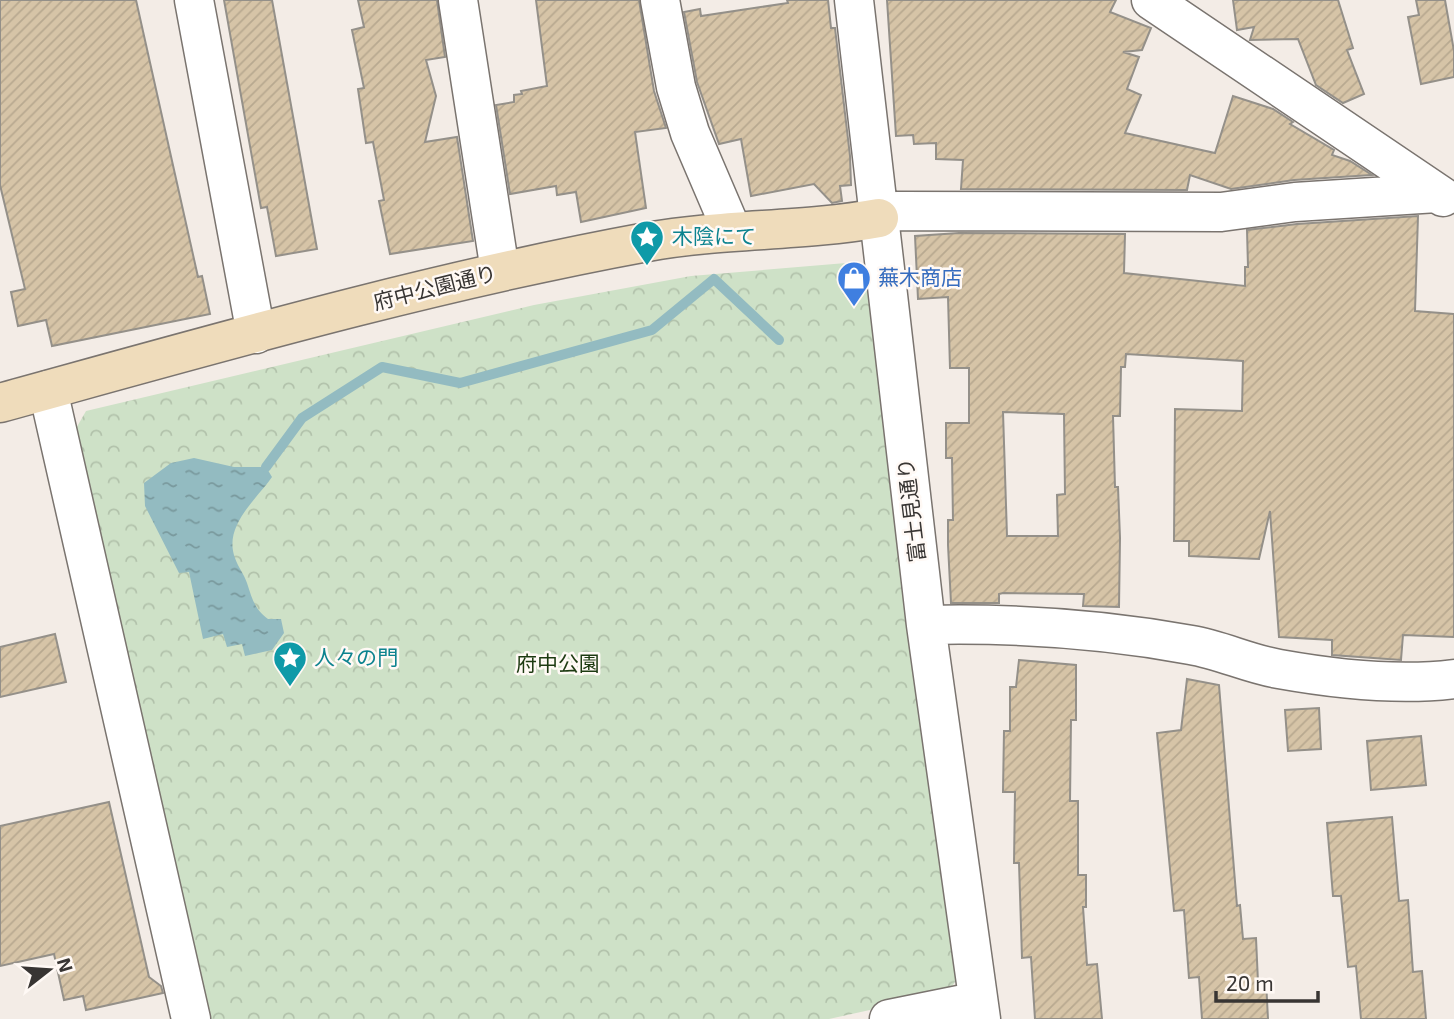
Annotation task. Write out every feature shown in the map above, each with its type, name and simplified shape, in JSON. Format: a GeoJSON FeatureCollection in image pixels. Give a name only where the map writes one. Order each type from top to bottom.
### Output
{"type":"FeatureCollection","features":[{"type":"Feature","properties":{"kind":"street"},"geometry":{"type":"LineString","coordinates":[[194,0],[256,334]]}},
{"type":"Feature","properties":{"kind":"street"},"geometry":{"type":"LineString","coordinates":[[458,0],[500,271]]}},
{"type":"Feature","properties":{"kind":"street"},"geometry":{"type":"LineString","coordinates":[[660,0],[683,110],[732,231]]}},
{"type":"Feature","properties":{"kind":"street","name":"富士見通り"},"geometry":{"type":"LineString","coordinates":[[854,0],[926,625],[979,1010]]}},
{"type":"Feature","properties":{"kind":"street"},"geometry":{"type":"LineString","coordinates":[[1151,0],[1187,13],[1446,198]]}},
{"type":"Feature","properties":{"kind":"street"},"geometry":{"type":"LineString","coordinates":[[879,218],[897,211],[1221,212],[1295,202],[1446,198]]}},
{"type":"Feature","properties":{"kind":"street","name":"府中公園通り"},"geometry":{"type":"LineString","coordinates":[[0,403],[500,271],[650,242],[732,231],[816,228],[879,218]]}},
{"type":"Feature","properties":{"kind":"street"},"geometry":{"type":"LineString","coordinates":[[48,390],[191,1019]]}},
{"type":"Feature","properties":{"kind":"street"},"geometry":{"type":"LineString","coordinates":[[926,625],[1023,626],[1115,634],[1194,645],[1278,669],[1415,683],[1454,679]]}},
{"type":"Feature","properties":{"kind":"street"},"geometry":{"type":"LineString","coordinates":[[889,1019],[979,1010]]}},
{"type":"Feature","properties":{"kind":"green space","name":"府中公園"},"geometry":{"type":"Polygon","coordinates":[[[846,263],[869,270],[958,978],[947,993],[829,1019],[206,1019],[74,432],[86,411],[534,305],[691,276],[846,263]]]}},
{"type":"Feature","properties":{"kind":"water"},"geometry":{"type":"Polygon","coordinates":[[[194,458],[234,467],[266,467],[272,477],[237,524],[232,546],[257,607],[268,619],[281,619],[284,633],[272,650],[245,656],[242,644],[227,647],[223,634],[203,639],[189,572],[179,573],[145,506],[144,483],[171,463],[194,458]]]}},
{"type":"Feature","properties":{"kind":"building"},"geometry":{"type":"Polygon","coordinates":[[[0,0],[136,0],[198,277],[202,276],[210,314],[52,346],[46,320],[18,326],[11,292],[25,289],[0,185],[0,0]]]}},
{"type":"Feature","properties":{"kind":"building"},"geometry":{"type":"Polygon","coordinates":[[[224,0],[272,0],[317,249],[276,256],[267,207],[261,208],[224,0]]]}},
{"type":"Feature","properties":{"kind":"building"},"geometry":{"type":"Polygon","coordinates":[[[358,0],[437,0],[445,57],[426,60],[436,96],[425,142],[457,137],[473,241],[390,254],[379,201],[384,200],[373,142],[366,143],[358,89],[364,88],[352,30],[364,27],[358,0]]]}},
{"type":"Feature","properties":{"kind":"building"},"geometry":{"type":"Polygon","coordinates":[[[536,0],[639,0],[654,91],[666,128],[635,132],[646,208],[581,222],[576,192],[557,195],[556,186],[510,194],[496,105],[514,102],[514,95],[522,94],[521,91],[547,86],[536,0]]]}},
{"type":"Feature","properties":{"kind":"building"},"geometry":{"type":"Polygon","coordinates":[[[787,0],[828,0],[831,28],[835,28],[850,156],[851,185],[840,186],[842,201],[832,203],[814,184],[751,196],[741,139],[719,144],[697,82],[684,12],[700,9],[701,16],[788,3],[787,0]]]}},
{"type":"Feature","properties":{"kind":"building"},"geometry":{"type":"Polygon","coordinates":[[[887,0],[1116,0],[1110,12],[1151,28],[1142,50],[1123,52],[1139,57],[1127,89],[1141,95],[1125,133],[1215,153],[1233,96],[1273,109],[1293,122],[1290,124],[1334,150],[1332,155],[1350,161],[1372,175],[1294,180],[1231,189],[1190,175],[1187,190],[961,189],[963,160],[936,159],[936,143],[914,144],[913,135],[896,136],[887,0]]]}},
{"type":"Feature","properties":{"kind":"building"},"geometry":{"type":"Polygon","coordinates":[[[1233,0],[1338,0],[1353,48],[1347,50],[1364,94],[1343,103],[1316,85],[1298,39],[1250,40],[1254,27],[1237,30],[1233,0]]]}},
{"type":"Feature","properties":{"kind":"building"},"geometry":{"type":"Polygon","coordinates":[[[1416,0],[1445,0],[1454,51],[1454,77],[1421,84],[1408,17],[1419,15],[1416,0]]]}},
{"type":"Feature","properties":{"kind":"building"},"geometry":{"type":"Polygon","coordinates":[[[1418,216],[1415,311],[1454,314],[1454,637],[1403,635],[1401,660],[1332,655],[1332,640],[1279,637],[1270,511],[1259,559],[1189,556],[1189,541],[1174,541],[1175,409],[1242,411],[1243,361],[1126,354],[1125,367],[1121,367],[1120,416],[1113,416],[1120,538],[1119,607],[1083,606],[1084,594],[1003,593],[999,594],[999,603],[951,603],[948,520],[953,520],[952,458],[946,458],[946,423],[969,423],[969,368],[950,368],[948,297],[918,299],[915,236],[959,233],[1125,234],[1124,273],[1245,286],[1245,267],[1248,267],[1247,230],[1418,216]],[[1003,412],[1007,536],[1058,536],[1057,495],[1065,494],[1064,414],[1003,412]]]}},
{"type":"Feature","properties":{"kind":"building"},"geometry":{"type":"Polygon","coordinates":[[[55,634],[66,682],[0,697],[0,647],[55,634]]]}},
{"type":"Feature","properties":{"kind":"building"},"geometry":{"type":"Polygon","coordinates":[[[1019,660],[1076,665],[1076,720],[1071,720],[1070,801],[1078,801],[1078,875],[1086,875],[1086,907],[1083,907],[1087,965],[1097,964],[1102,1019],[1035,1019],[1031,957],[1022,958],[1019,863],[1014,863],[1015,792],[1003,792],[1004,731],[1010,731],[1010,687],[1016,687],[1019,660]]]}},
{"type":"Feature","properties":{"kind":"building"},"geometry":{"type":"Polygon","coordinates":[[[1187,679],[1219,685],[1237,906],[1240,905],[1243,939],[1256,938],[1258,982],[1266,981],[1268,1019],[1202,1019],[1199,977],[1189,978],[1184,910],[1174,911],[1157,733],[1181,730],[1187,679]]]}},
{"type":"Feature","properties":{"kind":"building"},"geometry":{"type":"Polygon","coordinates":[[[1319,708],[1321,749],[1288,751],[1285,710],[1319,708]]]}},
{"type":"Feature","properties":{"kind":"building"},"geometry":{"type":"Polygon","coordinates":[[[1421,736],[1426,785],[1371,790],[1367,741],[1421,736]]]}},
{"type":"Feature","properties":{"kind":"building"},"geometry":{"type":"Polygon","coordinates":[[[109,802],[149,977],[161,986],[163,993],[86,1010],[83,996],[64,1000],[54,954],[0,966],[0,826],[109,802]]]}},
{"type":"Feature","properties":{"kind":"building"},"geometry":{"type":"Polygon","coordinates":[[[1392,817],[1399,901],[1408,900],[1413,972],[1422,971],[1426,1019],[1361,1019],[1356,966],[1348,967],[1341,896],[1333,896],[1327,823],[1392,817]]]}},
{"type":"Feature","properties":{"kind":"waterway"},"geometry":{"type":"LineString","coordinates":[[266,467],[302,418],[382,367],[460,383],[652,330],[714,279],[779,340]]}},
{"type":"Feature","properties":{"kind":"place","name":"木陰にて"},"geometry":{"type":"Point","coordinates":[647,267]}},
{"type":"Feature","properties":{"kind":"place","name":"蕪木商店"},"geometry":{"type":"Point","coordinates":[854,308]}},
{"type":"Feature","properties":{"kind":"place","name":"人々の門"},"geometry":{"type":"Point","coordinates":[290,688]}}]}
